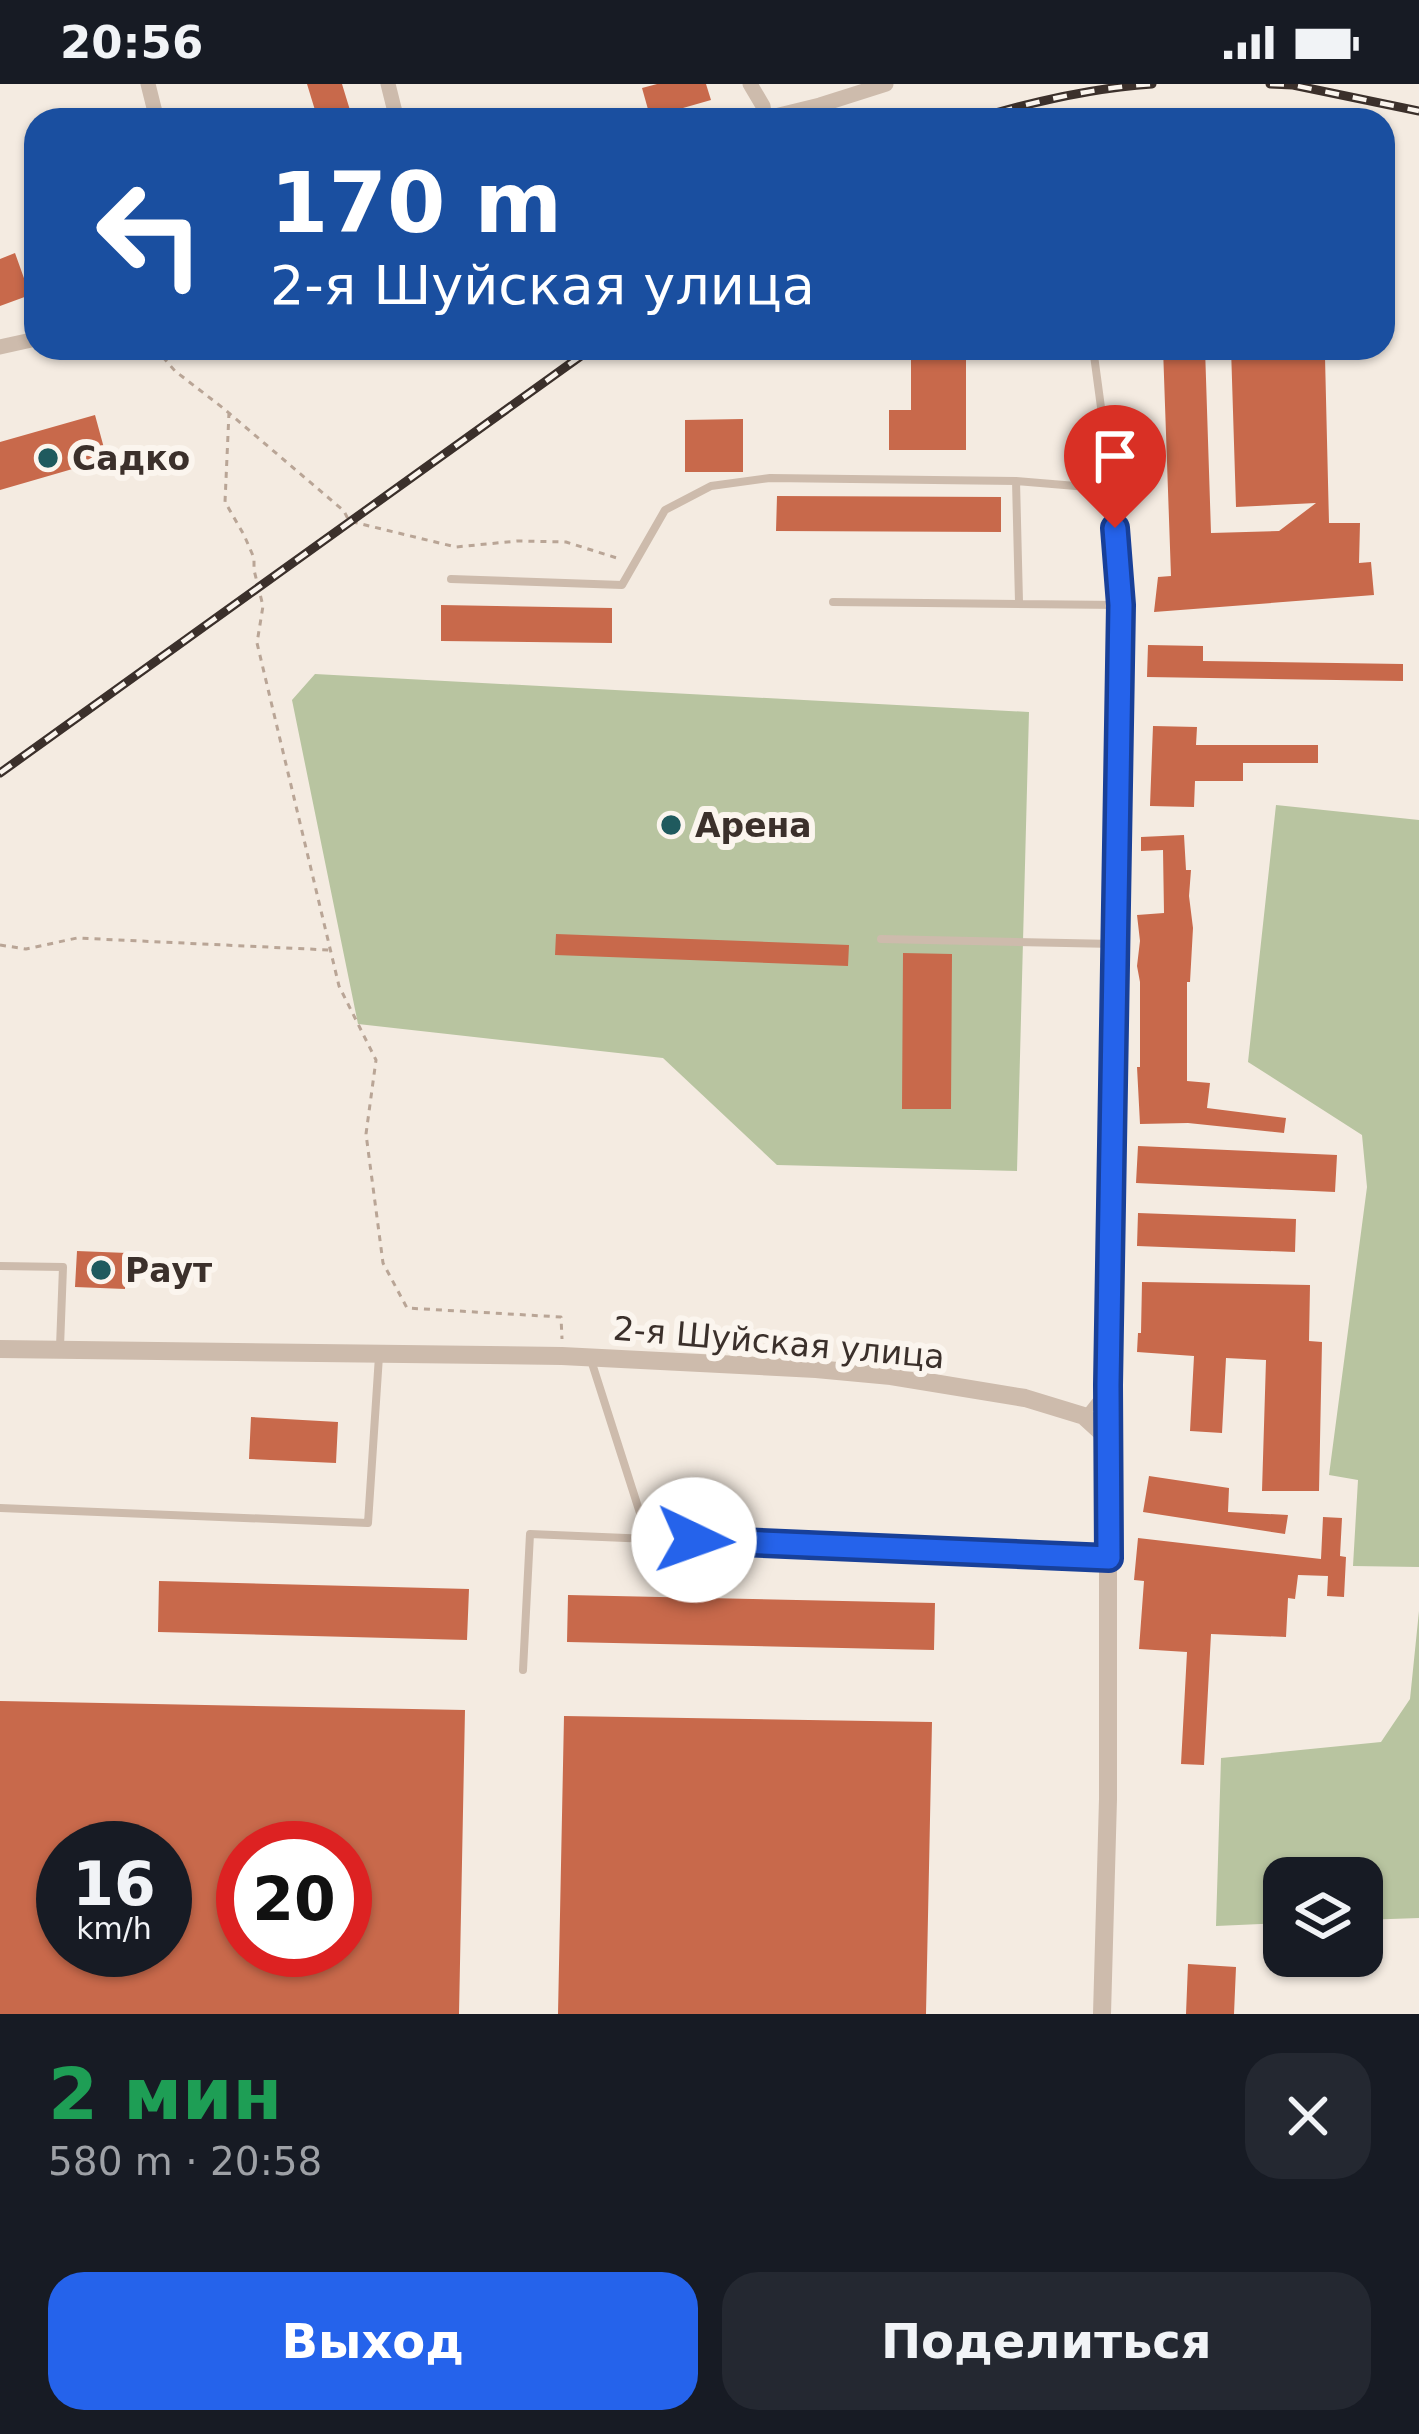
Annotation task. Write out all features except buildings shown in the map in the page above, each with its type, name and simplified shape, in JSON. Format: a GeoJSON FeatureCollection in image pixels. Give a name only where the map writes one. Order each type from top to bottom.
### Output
{"type":"FeatureCollection","features":[{"type":"Feature","properties":{"kind":"street"},"geometry":{"type":"LineString","coordinates":[[808,108],[886,84]]}},
{"type":"Feature","properties":{"kind":"street","name":"2-я Шуйская улица"},"geometry":{"type":"LineString","coordinates":[[0,1349],[562,1356],[815,1369],[1025,1398],[1084,1416],[1108,1438]]}},
{"type":"Feature","properties":{"kind":"street"},"geometry":{"type":"LineString","coordinates":[[1102,2014],[1108,1798],[1108,1438]]}},
{"type":"Feature","properties":{"kind":"lane"},"geometry":{"type":"LineString","coordinates":[[1095,360],[1121,605],[1108,1438]]}},
{"type":"Feature","properties":{"kind":"lane"},"geometry":{"type":"LineString","coordinates":[[452,579],[622,585],[665,510],[711,486],[770,478],[1016,481],[1112,489]]}},
{"type":"Feature","properties":{"kind":"lane"},"geometry":{"type":"LineString","coordinates":[[1016,481],[1019,602]]}},
{"type":"Feature","properties":{"kind":"lane"},"geometry":{"type":"LineString","coordinates":[[833,602],[1121,605]]}},
{"type":"Feature","properties":{"kind":"lane"},"geometry":{"type":"LineString","coordinates":[[881,939],[1115,944]]}},
{"type":"Feature","properties":{"kind":"lane"},"geometry":{"type":"LineString","coordinates":[[0,1267],[63,1267],[60,1351]]}},
{"type":"Feature","properties":{"kind":"lane"},"geometry":{"type":"LineString","coordinates":[[0,1508],[368,1523],[379,1356]]}},
{"type":"Feature","properties":{"kind":"lane"},"geometry":{"type":"LineString","coordinates":[[590,1357],[649,1538]]}},
{"type":"Feature","properties":{"kind":"lane"},"geometry":{"type":"LineString","coordinates":[[1084,1416],[1108,1385]]}},
{"type":"Feature","properties":{"kind":"lane"},"geometry":{"type":"LineString","coordinates":[[523,1670],[530,1534],[1109,1558]]}},
{"type":"Feature","properties":{"kind":"path"},"geometry":{"type":"LineString","coordinates":[[166,360],[344,511],[349,521],[457,547],[566,542],[633,563]]}},
{"type":"Feature","properties":{"kind":"path"},"geometry":{"type":"LineString","coordinates":[[229,412],[225,502],[254,558],[263,605],[257,643],[339,986],[376,1060],[366,1134],[382,1263],[407,1308],[561,1317],[562,1356]]}},
{"type":"Feature","properties":{"kind":"path"},"geometry":{"type":"LineString","coordinates":[[0,946],[26,949],[77,938],[331,950]]}},
{"type":"Feature","properties":{"kind":"green space","name":"Арена"},"geometry":{"type":"Polygon","coordinates":[[[315,674],[1029,712],[1017,1171],[777,1165],[663,1058],[358,1024],[292,700],[315,674]]]}},
{"type":"Feature","properties":{"kind":"green space"},"geometry":{"type":"Polygon","coordinates":[[[1276,805],[1419,820],[1419,1567],[1353,1566],[1358,1480],[1329,1475],[1367,1187],[1362,1135],[1248,1062],[1276,805]]]}},
{"type":"Feature","properties":{"kind":"green space"},"geometry":{"type":"Polygon","coordinates":[[[1419,1611],[1419,1918],[1383,1919],[1383,1857],[1263,1857],[1263,1924],[1216,1926],[1221,1758],[1381,1742],[1410,1699],[1419,1611]]]}},
{"type":"Feature","properties":{"kind":"railway"},"geometry":{"type":"LineString","coordinates":[[1013,108],[1152,84]]}},
{"type":"Feature","properties":{"kind":"railway"},"geometry":{"type":"LineString","coordinates":[[1270,84],[1419,111]]}},
{"type":"Feature","properties":{"kind":"railway"},"geometry":{"type":"LineString","coordinates":[[0,773],[575,360]]}},
{"type":"Feature","properties":{"kind":"place","name":"Садко"},"geometry":{"type":"Point","coordinates":[48,458]}},
{"type":"Feature","properties":{"kind":"place","name":"Арена"},"geometry":{"type":"Point","coordinates":[671,825]}},
{"type":"Feature","properties":{"kind":"place","name":"Раут"},"geometry":{"type":"Point","coordinates":[101,1270]}},
{"type":"Feature","properties":{"kind":"route"},"geometry":{"type":"LineString","coordinates":[[694,1540],[1109,1558],[1121,605],[1115,528]]}}]}
